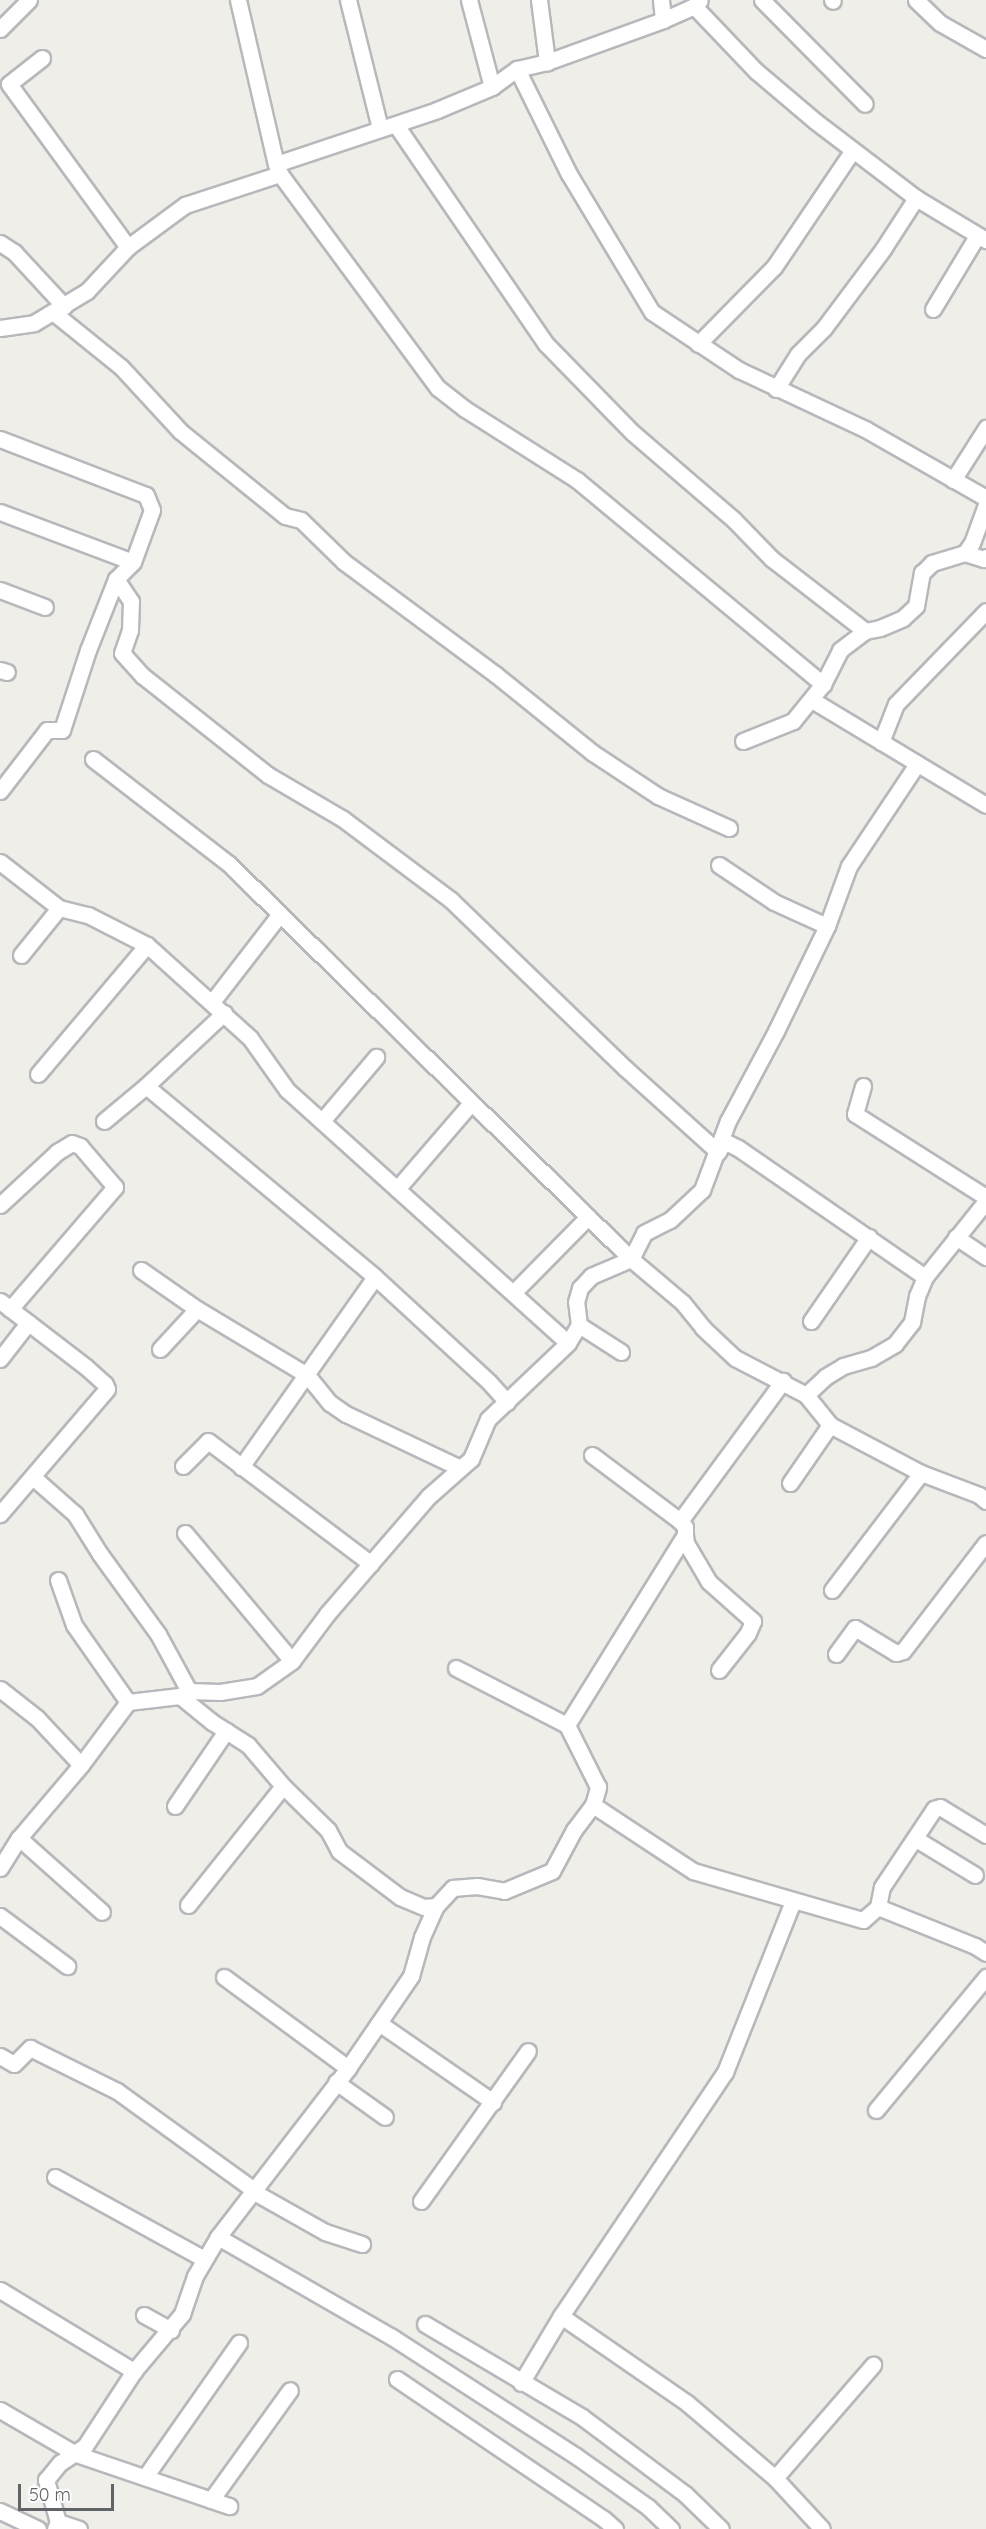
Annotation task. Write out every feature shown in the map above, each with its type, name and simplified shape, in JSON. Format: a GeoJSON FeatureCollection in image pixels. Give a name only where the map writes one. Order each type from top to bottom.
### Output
{"type":"FeatureCollection","features":[{"type":"Feature","properties":{"kind":"street"},"geometry":{"type":"LineString","coordinates":[[0,29],[29,0]]}},
{"type":"Feature","properties":{"kind":"street"},"geometry":{"type":"LineString","coordinates":[[238,0],[278,169],[438,388],[465,409],[577,480],[823,684]]}},
{"type":"Feature","properties":{"kind":"street"},"geometry":{"type":"LineString","coordinates":[[348,0],[380,128]]}},
{"type":"Feature","properties":{"kind":"street"},"geometry":{"type":"LineString","coordinates":[[469,0],[492,87]]}},
{"type":"Feature","properties":{"kind":"street"},"geometry":{"type":"LineString","coordinates":[[539,0],[547,62]]}},
{"type":"Feature","properties":{"kind":"street"},"geometry":{"type":"LineString","coordinates":[[661,0],[663,20]]}},
{"type":"Feature","properties":{"kind":"street"},"geometry":{"type":"LineString","coordinates":[[762,0],[865,104]]}},
{"type":"Feature","properties":{"kind":"street"},"geometry":{"type":"LineString","coordinates":[[916,0],[940,23],[986,49]]}},
{"type":"Feature","properties":{"kind":"street"},"geometry":{"type":"LineString","coordinates":[[0,328],[34,323],[87,291],[128,247],[184,205],[492,87],[517,69],[547,62],[663,20],[697,3],[756,70],[916,198],[981,238],[933,309]]}},
{"type":"Feature","properties":{"kind":"street"},"geometry":{"type":"LineString","coordinates":[[42,58],[9,84],[128,247]]}},
{"type":"Feature","properties":{"kind":"street"},"geometry":{"type":"LineString","coordinates":[[517,69],[569,174],[652,312],[698,344],[776,389],[865,429],[986,498]]}},
{"type":"Feature","properties":{"kind":"street"},"geometry":{"type":"LineString","coordinates":[[396,124],[546,344],[633,433],[734,520],[772,559],[865,631]]}},
{"type":"Feature","properties":{"kind":"street"},"geometry":{"type":"LineString","coordinates":[[698,344],[774,267],[854,150]]}},
{"type":"Feature","properties":{"kind":"street"},"geometry":{"type":"LineString","coordinates":[[776,389],[798,354],[824,328],[883,249],[916,198]]}},
{"type":"Feature","properties":{"kind":"street"},"geometry":{"type":"LineString","coordinates":[[0,243],[14,252],[59,309],[121,367],[180,431],[267,502],[285,516],[301,520],[344,562],[495,674],[593,753],[658,796],[729,828]]}},
{"type":"Feature","properties":{"kind":"street"},"geometry":{"type":"LineString","coordinates":[[953,480],[986,428]]}},
{"type":"Feature","properties":{"kind":"street"},"geometry":{"type":"LineString","coordinates":[[0,439],[146,495],[152,510],[133,562],[116,579],[88,650],[62,730],[46,730],[0,791]]}},
{"type":"Feature","properties":{"kind":"street"},"geometry":{"type":"LineString","coordinates":[[965,553],[972,543],[986,505]]}},
{"type":"Feature","properties":{"kind":"street"},"geometry":{"type":"LineString","coordinates":[[0,512],[133,562]]}},
{"type":"Feature","properties":{"kind":"street"},"geometry":{"type":"LineString","coordinates":[[743,741],[793,720],[823,684],[840,650],[865,631],[880,628],[903,618],[916,606],[922,573],[932,563],[965,553],[984,559],[986,557]]}},
{"type":"Feature","properties":{"kind":"street"},"geometry":{"type":"LineString","coordinates":[[116,579],[131,601],[130,630],[122,653],[144,676],[268,775],[343,819],[451,900],[625,1068],[718,1152]]}},
{"type":"Feature","properties":{"kind":"street"},"geometry":{"type":"LineString","coordinates":[[0,590],[45,608]]}},
{"type":"Feature","properties":{"kind":"street"},"geometry":{"type":"LineString","coordinates":[[881,742],[896,704],[986,611]]}},
{"type":"Feature","properties":{"kind":"street"},"geometry":{"type":"LineString","coordinates":[[812,700],[986,806]]}},
{"type":"Feature","properties":{"kind":"street"},"geometry":{"type":"LineString","coordinates":[[93,759],[229,864],[631,1259],[683,1303],[703,1328],[735,1358],[806,1395],[830,1425],[921,1473],[984,1493]]}},
{"type":"Feature","properties":{"kind":"street"},"geometry":{"type":"LineString","coordinates":[[0,1868],[19,1838],[81,1765],[128,1702],[257,1686],[292,1661],[429,1496],[471,1459],[488,1419],[568,1343],[579,1325],[576,1302],[580,1288],[591,1276],[631,1259],[644,1233],[670,1220],[702,1190],[728,1121],[776,1030],[826,926],[849,866],[917,764]]}},
{"type":"Feature","properties":{"kind":"street"},"geometry":{"type":"LineString","coordinates":[[0,862],[59,908],[88,915],[147,945],[224,1012],[250,1038],[287,1090],[568,1343]]}},
{"type":"Feature","properties":{"kind":"street"},"geometry":{"type":"LineString","coordinates":[[719,865],[774,902],[826,926]]}},
{"type":"Feature","properties":{"kind":"street"},"geometry":{"type":"LineString","coordinates":[[21,955],[59,908]]}},
{"type":"Feature","properties":{"kind":"street"},"geometry":{"type":"LineString","coordinates":[[212,1002],[280,915]]}},
{"type":"Feature","properties":{"kind":"street"},"geometry":{"type":"LineString","coordinates":[[38,1074],[147,945]]}},
{"type":"Feature","properties":{"kind":"street"},"geometry":{"type":"LineString","coordinates":[[104,1121],[146,1086],[224,1012]]}},
{"type":"Feature","properties":{"kind":"street"},"geometry":{"type":"LineString","coordinates":[[322,1121],[376,1056]]}},
{"type":"Feature","properties":{"kind":"street"},"geometry":{"type":"LineString","coordinates":[[146,1086],[375,1277],[489,1382],[507,1402]]}},
{"type":"Feature","properties":{"kind":"street"},"geometry":{"type":"LineString","coordinates":[[806,1395],[825,1377],[843,1366],[871,1358],[894,1344],[912,1322],[917,1296],[925,1277],[986,1199],[855,1114],[863,1086]]}},
{"type":"Feature","properties":{"kind":"street"},"geometry":{"type":"LineString","coordinates":[[397,1189],[471,1103]]}},
{"type":"Feature","properties":{"kind":"street"},"geometry":{"type":"LineString","coordinates":[[718,1152],[724,1141],[738,1148],[925,1277]]}},
{"type":"Feature","properties":{"kind":"street"},"geometry":{"type":"LineString","coordinates":[[0,1205],[57,1152],[72,1143],[80,1146],[115,1187],[5,1305],[86,1367],[105,1383],[107,1389],[34,1478],[0,1514]]}},
{"type":"Feature","properties":{"kind":"street"},"geometry":{"type":"LineString","coordinates":[[513,1293],[588,1217]]}},
{"type":"Feature","properties":{"kind":"street"},"geometry":{"type":"LineString","coordinates":[[956,1237],[986,1257]]}},
{"type":"Feature","properties":{"kind":"street"},"geometry":{"type":"LineString","coordinates":[[810,1322],[869,1238]]}},
{"type":"Feature","properties":{"kind":"street"},"geometry":{"type":"LineString","coordinates":[[141,1270],[197,1309],[307,1375],[330,1403],[346,1414],[460,1468]]}},
{"type":"Feature","properties":{"kind":"street"},"geometry":{"type":"LineString","coordinates":[[242,1467],[375,1277]]}},
{"type":"Feature","properties":{"kind":"street"},"geometry":{"type":"LineString","coordinates":[[160,1349],[197,1309]]}},
{"type":"Feature","properties":{"kind":"street"},"geometry":{"type":"LineString","coordinates":[[0,1359],[28,1323]]}},
{"type":"Feature","properties":{"kind":"street"},"geometry":{"type":"LineString","coordinates":[[579,1325],[621,1352]]}},
{"type":"Feature","properties":{"kind":"street"},"geometry":{"type":"LineString","coordinates":[[567,1725],[683,1528],[783,1381]]}},
{"type":"Feature","properties":{"kind":"street"},"geometry":{"type":"LineString","coordinates":[[790,1483],[830,1425]]}},
{"type":"Feature","properties":{"kind":"street"},"geometry":{"type":"LineString","coordinates":[[183,1466],[208,1441],[371,1564]]}},
{"type":"Feature","properties":{"kind":"street"},"geometry":{"type":"LineString","coordinates":[[592,1455],[683,1528],[686,1543],[709,1581],[753,1621],[748,1633],[720,1670]]}},
{"type":"Feature","properties":{"kind":"street"},"geometry":{"type":"LineString","coordinates":[[832,1590],[921,1473]]}},
{"type":"Feature","properties":{"kind":"street"},"geometry":{"type":"LineString","coordinates":[[34,1478],[75,1514],[100,1554],[158,1634],[185,1694],[226,1731],[248,1745],[283,1786],[328,1830],[339,1851],[400,1897],[424,1907],[436,1906]]}},
{"type":"Feature","properties":{"kind":"street"},"geometry":{"type":"LineString","coordinates":[[185,1533],[292,1661]]}},
{"type":"Feature","properties":{"kind":"street"},"geometry":{"type":"LineString","coordinates":[[836,1654],[855,1628],[896,1653],[903,1651],[986,1543]]}},
{"type":"Feature","properties":{"kind":"street"},"geometry":{"type":"LineString","coordinates":[[58,1580],[74,1625],[128,1702]]}},
{"type":"Feature","properties":{"kind":"street"},"geometry":{"type":"LineString","coordinates":[[79,2529],[56,2525],[46,2480],[60,2463],[85,2446],[134,2372],[182,2314],[204,2259],[218,2237],[348,2068],[411,1976],[422,1937],[436,1906],[453,1888],[477,1886],[504,1891],[552,1871],[574,1830],[593,1805],[598,1788],[567,1725],[456,1668]]}},
{"type":"Feature","properties":{"kind":"street"},"geometry":{"type":"LineString","coordinates":[[0,1689],[37,1718],[81,1765]]}},
{"type":"Feature","properties":{"kind":"street"},"geometry":{"type":"LineString","coordinates":[[175,1806],[226,1731]]}},
{"type":"Feature","properties":{"kind":"street"},"geometry":{"type":"LineString","coordinates":[[188,1905],[283,1786]]}},
{"type":"Feature","properties":{"kind":"street"},"geometry":{"type":"LineString","coordinates":[[593,1805],[693,1871],[863,1920],[878,1907],[882,1887],[937,1807],[986,1835]]}},
{"type":"Feature","properties":{"kind":"street"},"geometry":{"type":"LineString","coordinates":[[19,1838],[102,1912]]}},
{"type":"Feature","properties":{"kind":"street"},"geometry":{"type":"LineString","coordinates":[[916,1839],[975,1875]]}},
{"type":"Feature","properties":{"kind":"street"},"geometry":{"type":"LineString","coordinates":[[521,2383],[561,2316],[725,2072],[793,1901]]}},
{"type":"Feature","properties":{"kind":"street"},"geometry":{"type":"LineString","coordinates":[[878,1907],[975,1946],[986,1953]]}},
{"type":"Feature","properties":{"kind":"street"},"geometry":{"type":"LineString","coordinates":[[0,1916],[67,1966]]}},
{"type":"Feature","properties":{"kind":"street"},"geometry":{"type":"LineString","coordinates":[[224,1977],[348,2068]]}},
{"type":"Feature","properties":{"kind":"street"},"geometry":{"type":"LineString","coordinates":[[876,2110],[986,1977]]}},
{"type":"Feature","properties":{"kind":"street"},"geometry":{"type":"LineString","coordinates":[[378,2023],[493,2102]]}},
{"type":"Feature","properties":{"kind":"street"},"geometry":{"type":"LineString","coordinates":[[0,2056],[14,2064],[30,2048],[117,2091],[254,2192],[325,2232],[362,2244]]}},
{"type":"Feature","properties":{"kind":"street"},"geometry":{"type":"LineString","coordinates":[[421,2201],[528,2051]]}},
{"type":"Feature","properties":{"kind":"street"},"geometry":{"type":"LineString","coordinates":[[336,2082],[385,2117]]}},
{"type":"Feature","properties":{"kind":"street"},"geometry":{"type":"LineString","coordinates":[[55,2177],[204,2259]]}},
{"type":"Feature","properties":{"kind":"street"},"geometry":{"type":"LineString","coordinates":[[218,2237],[392,2337],[576,2456],[648,2507],[671,2529]]}},
{"type":"Feature","properties":{"kind":"street"},"geometry":{"type":"LineString","coordinates":[[0,2290],[134,2372]]}},
{"type":"Feature","properties":{"kind":"street"},"geometry":{"type":"LineString","coordinates":[[144,2315],[171,2330]]}},
{"type":"Feature","properties":{"kind":"street"},"geometry":{"type":"LineString","coordinates":[[561,2316],[687,2403],[775,2478],[822,2529]]}},
{"type":"Feature","properties":{"kind":"street"},"geometry":{"type":"LineString","coordinates":[[425,2324],[521,2383],[582,2417],[685,2494],[721,2529]]}},
{"type":"Feature","properties":{"kind":"street"},"geometry":{"type":"LineString","coordinates":[[145,2477],[239,2343]]}},
{"type":"Feature","properties":{"kind":"street"},"geometry":{"type":"LineString","coordinates":[[775,2478],[873,2365]]}},
{"type":"Feature","properties":{"kind":"street"},"geometry":{"type":"LineString","coordinates":[[397,2379],[594,2512],[615,2529]]}},
{"type":"Feature","properties":{"kind":"street"},"geometry":{"type":"LineString","coordinates":[[211,2500],[290,2390]]}},
{"type":"Feature","properties":{"kind":"street"},"geometry":{"type":"LineString","coordinates":[[0,2410],[75,2454],[230,2506]]}},
{"type":"Feature","properties":{"kind":"street"},"geometry":{"type":"LineString","coordinates":[[0,2511],[38,2529]]}}]}
